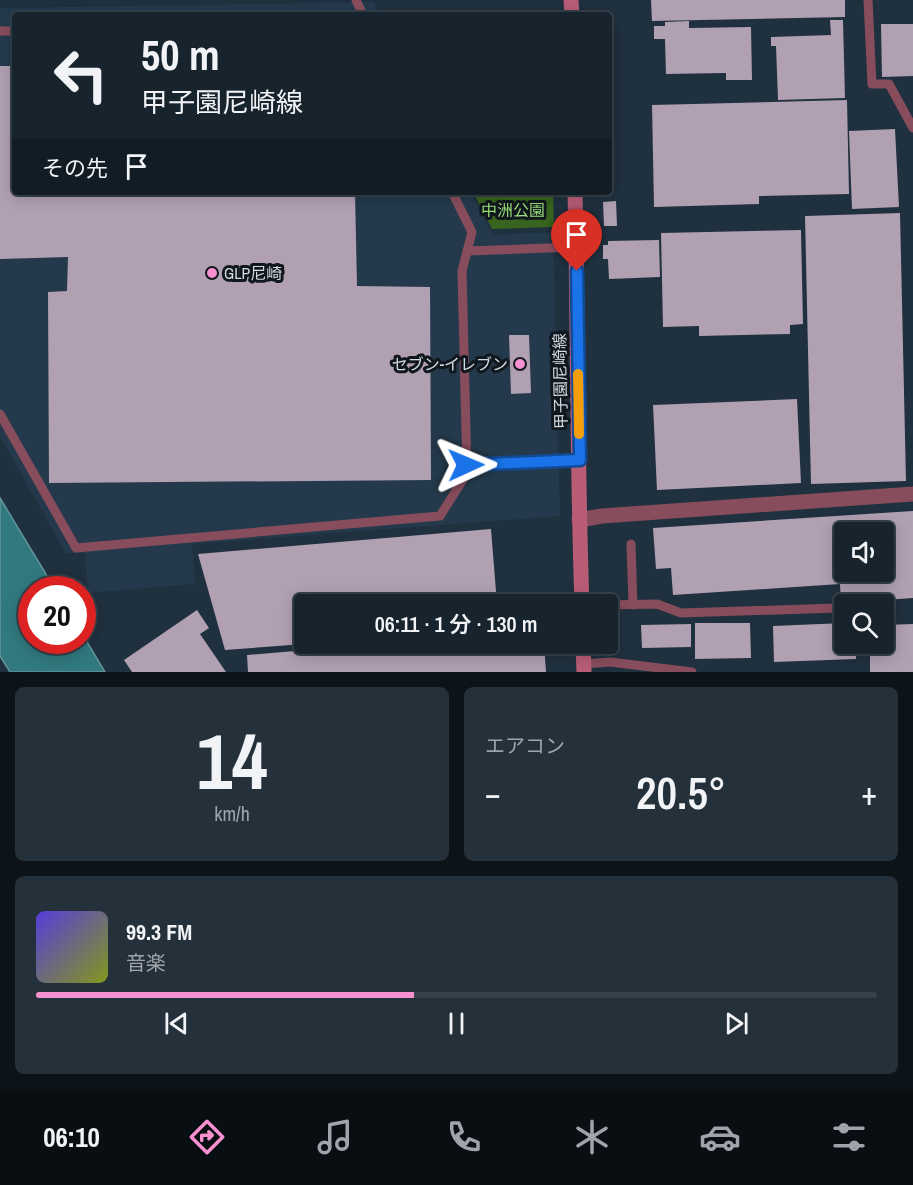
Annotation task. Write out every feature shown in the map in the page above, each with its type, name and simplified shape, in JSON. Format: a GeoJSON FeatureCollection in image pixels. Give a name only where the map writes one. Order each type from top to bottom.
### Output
{"type":"FeatureCollection","features":[{"type":"Feature","properties":{"kind":"main road","name":"甲子園尼崎線"},"geometry":{"type":"LineString","coordinates":[[575,195],[582,594]]}},
{"type":"Feature","properties":{"kind":"street"},"geometry":{"type":"LineString","coordinates":[[579,520],[602,516],[913,494]]}},
{"type":"Feature","properties":{"kind":"lane"},"geometry":{"type":"LineString","coordinates":[[868,0],[872,84],[889,84],[913,128]]}},
{"type":"Feature","properties":{"kind":"lane"},"geometry":{"type":"LineString","coordinates":[[0,414],[76,548],[440,516],[467,473],[462,271],[472,232],[454,195]]}},
{"type":"Feature","properties":{"kind":"lane"},"geometry":{"type":"LineString","coordinates":[[468,251],[576,248]]}},
{"type":"Feature","properties":{"kind":"lane"},"geometry":{"type":"LineString","coordinates":[[466,465],[580,460]]}},
{"type":"Feature","properties":{"kind":"lane"},"geometry":{"type":"LineString","coordinates":[[631,544],[633,605]]}},
{"type":"Feature","properties":{"kind":"lane"},"geometry":{"type":"LineString","coordinates":[[618,606],[657,604],[681,613],[834,608]]}},
{"type":"Feature","properties":{"kind":"lane"},"geometry":{"type":"LineString","coordinates":[[584,668],[610,662],[692,672]]}},
{"type":"Feature","properties":{"kind":"shaded area","name":"GLP尼崎"},"geometry":{"type":"Polygon","coordinates":[[[374,2],[379,12],[12,12],[12,195],[473,195],[493,235],[553,232],[560,516],[192,544],[195,584],[96,592],[96,576],[87,576],[85,553],[66,553],[0,437],[0,8],[374,2]]]}},
{"type":"Feature","properties":{"kind":"shaded area"},"geometry":{"type":"Polygon","coordinates":[[[0,498],[47,576],[18,576],[18,654],[94,654],[105,672],[10,672],[0,656],[0,498]]]}},
{"type":"Feature","properties":{"kind":"green space","name":"中洲公園"},"geometry":{"type":"Polygon","coordinates":[[[475,195],[553,195],[554,227],[492,229],[475,195]]]}},
{"type":"Feature","properties":{"kind":"building"},"geometry":{"type":"Polygon","coordinates":[[[651,0],[845,0],[845,17],[652,21],[651,0]]]}},
{"type":"Feature","properties":{"kind":"building"},"geometry":{"type":"Polygon","coordinates":[[[830,20],[843,20],[845,98],[778,100],[776,46],[771,46],[771,37],[831,35],[830,20]]]}},
{"type":"Feature","properties":{"kind":"building"},"geometry":{"type":"Polygon","coordinates":[[[689,21],[689,28],[751,27],[752,80],[726,80],[726,73],[666,74],[665,39],[654,39],[654,26],[665,26],[665,22],[689,21]]]}},
{"type":"Feature","properties":{"kind":"building"},"geometry":{"type":"Polygon","coordinates":[[[881,24],[913,24],[913,76],[882,77],[881,24]]]}},
{"type":"Feature","properties":{"kind":"building","name":"GLP尼崎"},"geometry":{"type":"Polygon","coordinates":[[[0,66],[12,66],[12,195],[355,195],[357,286],[430,287],[431,480],[49,483],[48,292],[67,291],[68,257],[0,259],[0,66]]]}},
{"type":"Feature","properties":{"kind":"building"},"geometry":{"type":"Polygon","coordinates":[[[847,100],[849,194],[759,196],[759,204],[654,207],[652,105],[847,100]]]}},
{"type":"Feature","properties":{"kind":"building"},"geometry":{"type":"Polygon","coordinates":[[[895,129],[899,207],[852,209],[849,131],[895,129]]]}},
{"type":"Feature","properties":{"kind":"building"},"geometry":{"type":"Polygon","coordinates":[[[616,201],[617,226],[604,226],[603,202],[616,201]]]}},
{"type":"Feature","properties":{"kind":"building"},"geometry":{"type":"Polygon","coordinates":[[[900,213],[906,481],[811,484],[805,216],[900,213]]]}},
{"type":"Feature","properties":{"kind":"building"},"geometry":{"type":"Polygon","coordinates":[[[801,230],[803,324],[790,325],[790,334],[699,336],[699,326],[663,327],[661,233],[801,230]]]}},
{"type":"Feature","properties":{"kind":"building"},"geometry":{"type":"Polygon","coordinates":[[[659,240],[660,277],[609,279],[608,259],[603,259],[603,245],[608,245],[608,241],[659,240]]]}},
{"type":"Feature","properties":{"kind":"building","name":"セブン-イレブン"},"geometry":{"type":"Polygon","coordinates":[[[509,335],[529,335],[531,393],[511,394],[509,335]]]}},
{"type":"Feature","properties":{"kind":"building"},"geometry":{"type":"Polygon","coordinates":[[[797,399],[801,483],[657,490],[653,405],[797,399]]]}},
{"type":"Feature","properties":{"kind":"building"},"geometry":{"type":"Polygon","coordinates":[[[913,511],[913,598],[894,599],[894,594],[841,594],[840,584],[673,595],[671,568],[656,569],[653,528],[913,511]]]}},
{"type":"Feature","properties":{"kind":"building"},"geometry":{"type":"Polygon","coordinates":[[[491,529],[496,594],[294,594],[294,645],[225,650],[198,554],[491,529]]]}},
{"type":"Feature","properties":{"kind":"building"},"geometry":{"type":"Polygon","coordinates":[[[197,610],[209,628],[200,634],[226,672],[132,672],[124,660],[197,610]]]}},
{"type":"Feature","properties":{"kind":"building"},"geometry":{"type":"Polygon","coordinates":[[[695,623],[750,623],[751,658],[695,659],[695,623]]]}},
{"type":"Feature","properties":{"kind":"building"},"geometry":{"type":"Polygon","coordinates":[[[834,623],[834,654],[856,654],[856,659],[774,662],[773,626],[834,623]]]}},
{"type":"Feature","properties":{"kind":"building"},"geometry":{"type":"Polygon","coordinates":[[[691,624],[691,647],[642,648],[641,625],[691,624]]]}},
{"type":"Feature","properties":{"kind":"building"},"geometry":{"type":"Polygon","coordinates":[[[913,624],[913,672],[870,672],[870,654],[894,654],[894,625],[913,624]]]}},
{"type":"Feature","properties":{"kind":"building"},"geometry":{"type":"Polygon","coordinates":[[[294,651],[294,654],[545,654],[546,672],[248,672],[247,655],[294,651]]]}},
{"type":"Feature","properties":{"kind":"slow traffic"},"geometry":{"type":"LineString","coordinates":[[578,374],[579,434]]}},
{"type":"Feature","properties":{"kind":"place","name":"GLP尼崎"},"geometry":{"type":"Point","coordinates":[212,273]}},
{"type":"Feature","properties":{"kind":"place","name":"セブン-イレブン"},"geometry":{"type":"Point","coordinates":[520,364]}},
{"type":"Feature","properties":{"kind":"route"},"geometry":{"type":"LineString","coordinates":[[466,465],[580,460],[577,271]]}}]}
